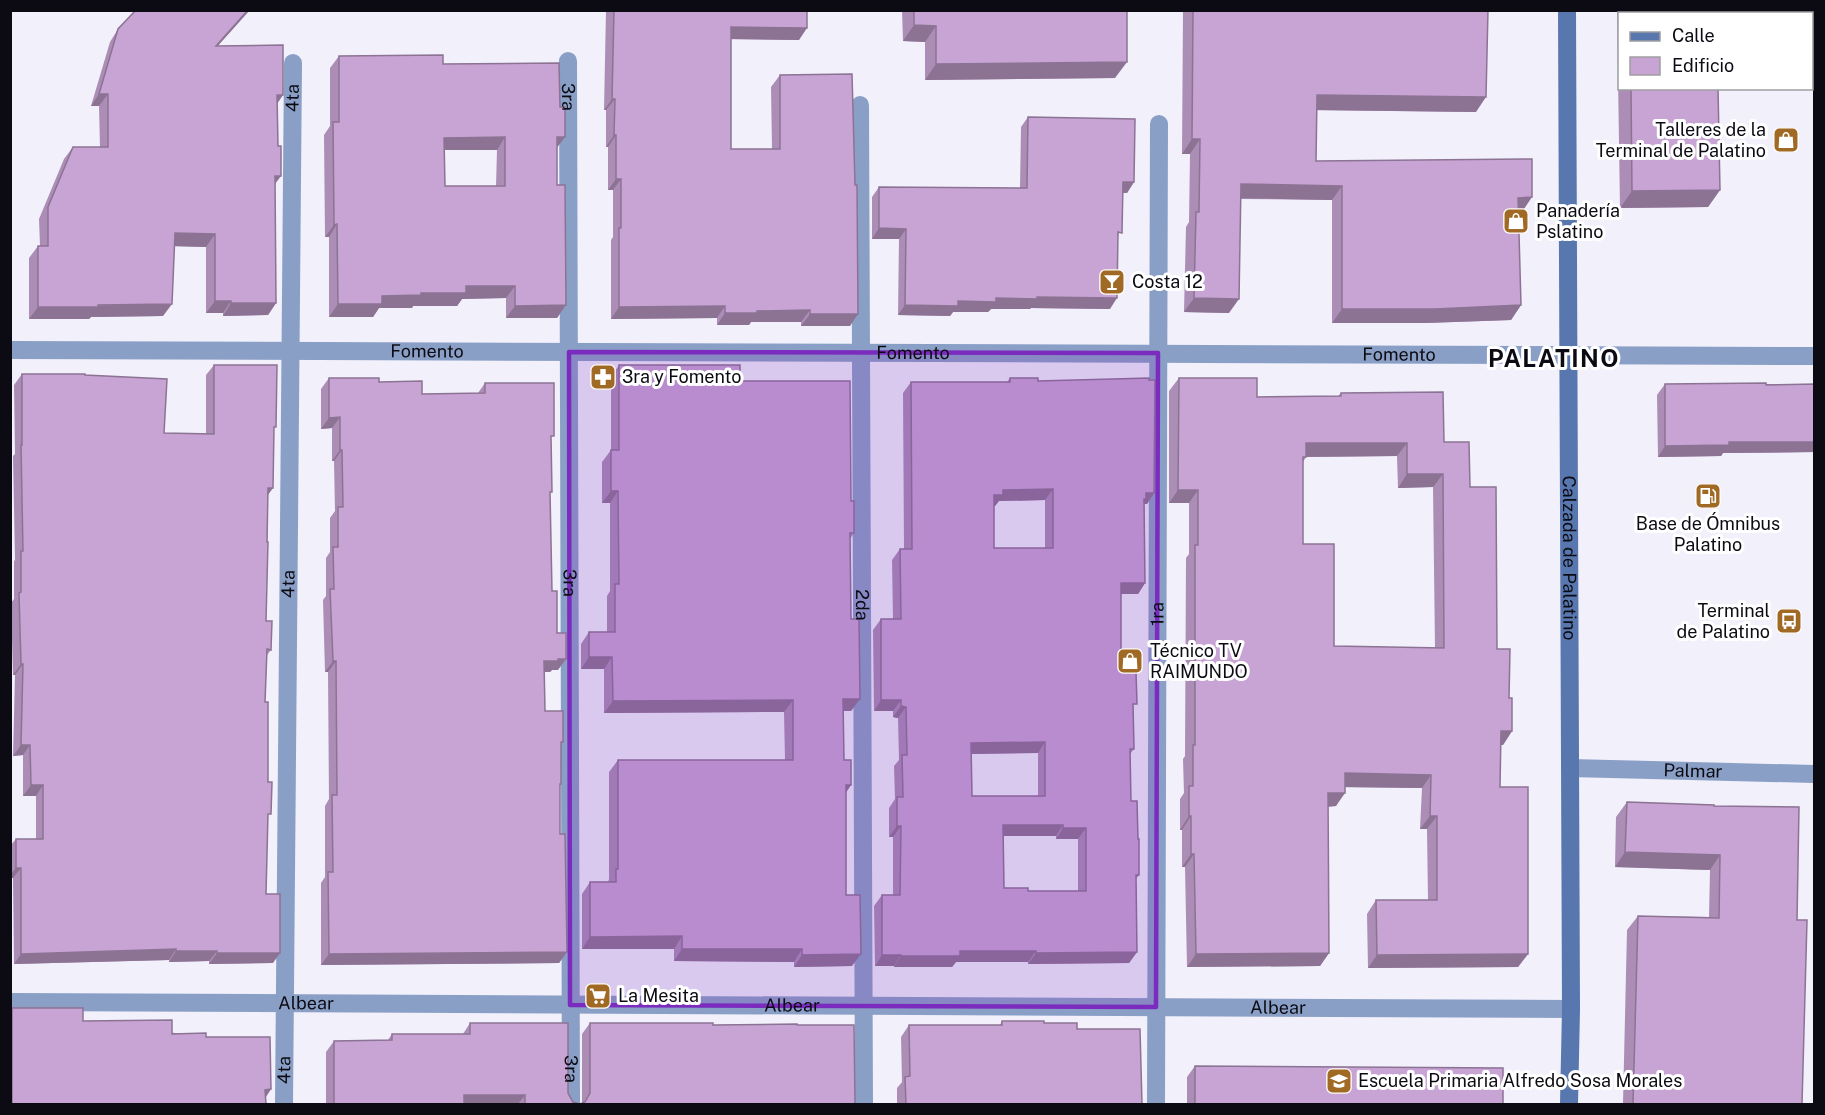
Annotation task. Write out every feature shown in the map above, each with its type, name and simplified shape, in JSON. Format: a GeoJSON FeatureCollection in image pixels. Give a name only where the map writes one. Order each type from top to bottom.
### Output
{"type":"FeatureCollection","features":[{"type":"Feature","properties":{"kind":"street","name":"Calzada de Palatino"},"geometry":{"type":"LineString","coordinates":[[1567,10],[1571,1008],[1569,1104]]}},
{"type":"Feature","properties":{"kind":"street","name":"3ra"},"geometry":{"type":"LineString","coordinates":[[568,61],[571,1104]]}},
{"type":"Feature","properties":{"kind":"street","name":"4ta"},"geometry":{"type":"LineString","coordinates":[[284,1104],[293,63]]}},
{"type":"Feature","properties":{"kind":"street","name":"2da"},"geometry":{"type":"LineString","coordinates":[[860,105],[864,1104]]}},
{"type":"Feature","properties":{"kind":"street","name":"1ra"},"geometry":{"type":"LineString","coordinates":[[1156,1104],[1159,124]]}},
{"type":"Feature","properties":{"kind":"street","name":"Fomento"},"geometry":{"type":"LineString","coordinates":[[10,350],[1815,356]]}},
{"type":"Feature","properties":{"kind":"street","name":"Palmar"},"geometry":{"type":"LineString","coordinates":[[1570,768],[1815,774]]}},
{"type":"Feature","properties":{"kind":"street","name":"Albear"},"geometry":{"type":"LineString","coordinates":[[10,1002],[1571,1008]]}},
{"type":"Feature","properties":{"kind":"highlighted area"},"geometry":{"type":"Polygon","coordinates":[[[569,352],[1158,353],[1156,1007],[570,1005],[569,352]]]}},
{"type":"Feature","properties":{"kind":"building"},"geometry":{"type":"Polygon","coordinates":[[[136,10],[248,10],[216,46],[283,45],[283,95],[277,95],[281,176],[275,176],[276,303],[215,301],[215,234],[175,233],[172,304],[38,307],[38,246],[48,246],[48,207],[73,147],[108,147],[108,94],[99,94],[118,29],[136,10]]]}},
{"type":"Feature","properties":{"kind":"building"},"geometry":{"type":"Polygon","coordinates":[[[614,10],[807,10],[807,28],[731,27],[731,149],[780,149],[780,75],[852,74],[855,185],[857,185],[858,314],[810,314],[810,310],[725,313],[725,306],[619,307],[621,179],[616,179],[615,99],[612,99],[614,10]]]}},
{"type":"Feature","properties":{"kind":"building"},"geometry":{"type":"Polygon","coordinates":[[[914,10],[1127,10],[1127,62],[936,64],[936,26],[914,25],[914,10]]]}},
{"type":"Feature","properties":{"kind":"building"},"geometry":{"type":"Polygon","coordinates":[[[1193,10],[1488,10],[1486,97],[1317,95],[1316,161],[1532,159],[1532,197],[1518,198],[1521,305],[1435,309],[1342,309],[1342,186],[1241,184],[1239,299],[1194,298],[1200,139],[1192,139],[1193,10]]]}},
{"type":"Feature","properties":{"kind":"building"},"geometry":{"type":"Polygon","coordinates":[[[1630,10],[1815,10],[1815,26],[1813,26],[1813,12],[1630,12],[1630,10]]]}},
{"type":"Feature","properties":{"kind":"building"},"geometry":{"type":"Polygon","coordinates":[[[443,55],[443,64],[559,63],[560,107],[565,107],[565,137],[557,137],[557,185],[565,185],[566,305],[515,306],[515,286],[466,286],[466,293],[382,296],[382,304],[338,304],[337,224],[334,225],[333,122],[339,122],[339,56],[443,55]],[[505,137],[444,138],[445,186],[505,186],[505,137]]]}},
{"type":"Feature","properties":{"kind":"building"},"geometry":{"type":"Polygon","coordinates":[[[1631,90],[1718,90],[1720,190],[1632,191],[1631,90]]]}},
{"type":"Feature","properties":{"kind":"building"},"geometry":{"type":"Polygon","coordinates":[[[1028,117],[1135,119],[1134,182],[1123,182],[1122,233],[1118,232],[1117,298],[996,298],[996,302],[958,301],[958,306],[905,305],[906,229],[879,228],[879,187],[1027,188],[1028,117]]]}},
{"type":"Feature","properties":{"kind":"building"},"geometry":{"type":"Polygon","coordinates":[[[214,365],[277,365],[273,488],[268,488],[266,621],[272,621],[271,650],[267,649],[265,702],[268,702],[268,782],[272,782],[271,814],[268,814],[266,894],[280,894],[280,953],[217,953],[217,951],[176,951],[176,949],[21,954],[21,868],[16,868],[16,839],[43,839],[43,785],[31,785],[30,745],[21,745],[23,664],[21,664],[19,593],[21,592],[21,551],[23,551],[22,374],[85,374],[167,379],[164,433],[214,434],[214,365]]]}},
{"type":"Feature","properties":{"kind":"building"},"geometry":{"type":"Polygon","coordinates":[[[619,365],[740,365],[740,381],[850,381],[851,501],[854,501],[854,533],[850,533],[851,619],[859,619],[860,699],[843,699],[844,760],[851,760],[851,785],[846,785],[846,895],[860,895],[861,954],[802,955],[802,949],[682,949],[682,936],[590,937],[590,882],[616,882],[618,760],[793,760],[793,700],[613,701],[612,657],[589,657],[589,632],[615,632],[615,584],[619,584],[618,491],[611,491],[611,450],[619,450],[619,365]]]}},
{"type":"Feature","properties":{"kind":"building"},"geometry":{"type":"Polygon","coordinates":[[[329,378],[379,378],[379,382],[422,381],[422,394],[485,393],[485,383],[554,383],[554,436],[551,436],[552,492],[550,492],[552,591],[557,591],[557,633],[566,633],[566,659],[544,661],[545,711],[563,711],[560,834],[565,834],[567,952],[329,954],[328,872],[333,872],[332,795],[337,795],[336,661],[333,661],[330,589],[334,589],[333,547],[338,547],[338,507],[343,507],[340,417],[329,418],[329,378]]]}},
{"type":"Feature","properties":{"kind":"building"},"geometry":{"type":"Polygon","coordinates":[[[1010,378],[1038,378],[1038,381],[1149,378],[1149,380],[1155,380],[1154,493],[1146,493],[1146,499],[1144,499],[1145,583],[1121,583],[1121,672],[1136,672],[1137,704],[1133,704],[1134,749],[1130,749],[1131,801],[1137,801],[1139,839],[1139,875],[1136,875],[1137,952],[960,951],[960,956],[882,955],[882,895],[900,895],[901,826],[897,826],[897,797],[903,797],[902,755],[907,755],[906,707],[901,706],[901,700],[881,700],[881,619],[901,619],[900,549],[912,549],[911,382],[1010,382],[1010,378]],[[1053,489],[1003,490],[1003,495],[994,495],[994,548],[1053,548],[1053,489]],[[1045,742],[971,743],[972,796],[1045,796],[1045,742]],[[1003,825],[1004,888],[1028,888],[1028,891],[1086,891],[1086,828],[1063,828],[1063,825],[1003,825]]]}},
{"type":"Feature","properties":{"kind":"building"},"geometry":{"type":"Polygon","coordinates":[[[1179,378],[1257,378],[1257,397],[1443,392],[1444,442],[1469,442],[1470,487],[1496,487],[1497,649],[1510,649],[1509,698],[1512,698],[1512,731],[1501,731],[1500,787],[1528,787],[1528,954],[1377,955],[1376,900],[1437,900],[1437,816],[1430,816],[1431,775],[1345,773],[1345,793],[1328,793],[1329,953],[1196,954],[1194,854],[1191,854],[1189,786],[1193,786],[1193,745],[1195,745],[1195,545],[1198,545],[1198,490],[1178,490],[1179,378]],[[1306,443],[1306,457],[1303,457],[1303,544],[1334,544],[1334,646],[1444,648],[1443,474],[1407,474],[1407,443],[1306,443]]]}},
{"type":"Feature","properties":{"kind":"building"},"geometry":{"type":"Polygon","coordinates":[[[1766,383],[1766,385],[1815,384],[1815,442],[1729,442],[1729,445],[1665,446],[1665,384],[1766,383]]]}},
{"type":"Feature","properties":{"kind":"building"},"geometry":{"type":"Polygon","coordinates":[[[1627,802],[1799,807],[1797,920],[1807,920],[1802,1104],[1633,1104],[1638,916],[1719,918],[1720,855],[1625,852],[1627,802]]]}},
{"type":"Feature","properties":{"kind":"building"},"geometry":{"type":"Polygon","coordinates":[[[12,1008],[83,1008],[83,1021],[172,1020],[172,1034],[206,1033],[206,1037],[270,1037],[271,1089],[265,1090],[266,1104],[12,1104],[12,1008]]]}},
{"type":"Feature","properties":{"kind":"building"},"geometry":{"type":"Polygon","coordinates":[[[1002,1021],[1077,1023],[1077,1029],[1140,1029],[1142,1104],[906,1104],[905,1077],[910,1076],[909,1025],[1002,1025],[1002,1021]]]}},
{"type":"Feature","properties":{"kind":"building"},"geometry":{"type":"Polygon","coordinates":[[[470,1023],[568,1023],[568,1093],[573,1102],[580,1104],[525,1104],[525,1095],[464,1095],[464,1104],[334,1104],[334,1041],[392,1040],[392,1034],[470,1034],[470,1023]]]}},
{"type":"Feature","properties":{"kind":"building"},"geometry":{"type":"Polygon","coordinates":[[[590,1023],[854,1025],[855,1104],[580,1104],[585,1102],[590,1093],[590,1023]]]}},
{"type":"Feature","properties":{"kind":"building","name":"Escuela Primaria Alfredo Sosa Morales"},"geometry":{"type":"Polygon","coordinates":[[[1195,1066],[1503,1068],[1503,1104],[1195,1104],[1195,1066]]]}},
{"type":"Feature","properties":{"kind":"place","name":"Talleres de la Terminal de Palatino"},"geometry":{"type":"Point","coordinates":[1786,140]}},
{"type":"Feature","properties":{"kind":"place","name":"Panadería Pslatino"},"geometry":{"type":"Point","coordinates":[1516,221]}},
{"type":"Feature","properties":{"kind":"place","name":"Costa 12"},"geometry":{"type":"Point","coordinates":[1112,282]}},
{"type":"Feature","properties":{"kind":"place","name":"3ra y Fomento"},"geometry":{"type":"Point","coordinates":[603,377]}},
{"type":"Feature","properties":{"kind":"place","name":"Base de Ómnibus Palatino"},"geometry":{"type":"Point","coordinates":[1708,496]}},
{"type":"Feature","properties":{"kind":"place","name":"Terminal de Palatino"},"geometry":{"type":"Point","coordinates":[1789,621]}},
{"type":"Feature","properties":{"kind":"place","name":"Técnico TV RAIMUNDO"},"geometry":{"type":"Point","coordinates":[1130,661]}},
{"type":"Feature","properties":{"kind":"place","name":"La Mesita"},"geometry":{"type":"Point","coordinates":[598,996]}},
{"type":"Feature","properties":{"kind":"place","name":"Escuela Primaria Alfredo Sosa Morales"},"geometry":{"type":"Point","coordinates":[1339,1081]}},
{"type":"Feature","properties":{"kind":"district","name":"PALATINO"},"geometry":{"type":"Point","coordinates":[1554,359]}}]}
